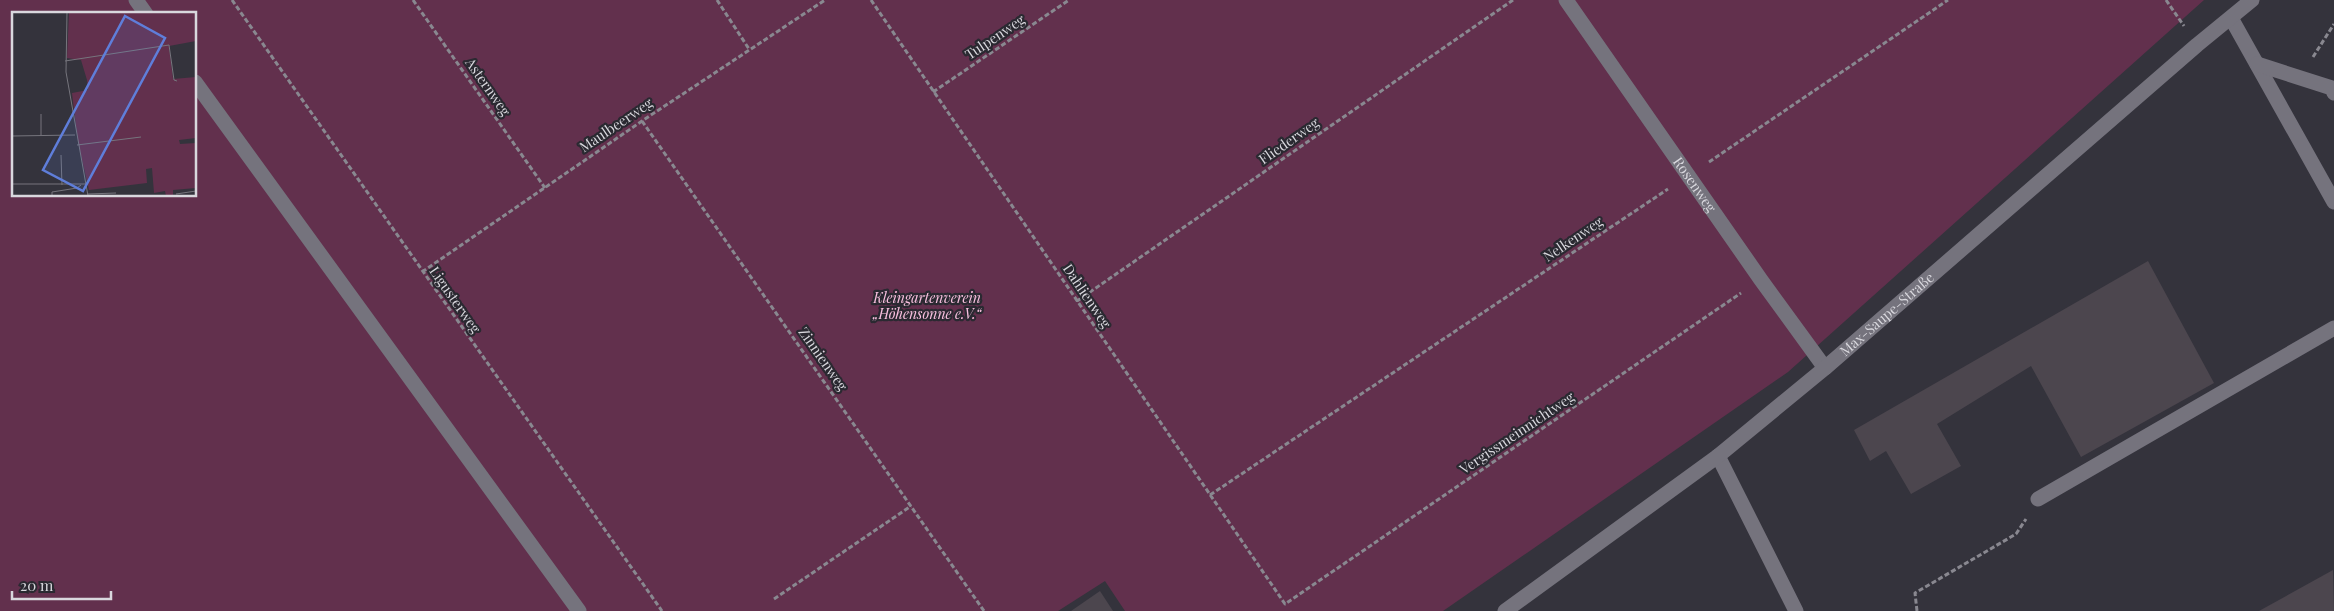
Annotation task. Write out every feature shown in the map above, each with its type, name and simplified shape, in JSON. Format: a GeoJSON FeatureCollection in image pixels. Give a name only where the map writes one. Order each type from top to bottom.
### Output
{"type":"FeatureCollection","features":[{"type":"Feature","properties":{"kind":"street"},"geometry":{"type":"LineString","coordinates":[[136,0],[145,12]]}},
{"type":"Feature","properties":{"kind":"street","name":"Rosenweg"},"geometry":{"type":"LineString","coordinates":[[1566,0],[1761,280],[1825,368]]}},
{"type":"Feature","properties":{"kind":"street","name":"Max-Saupe-Straße"},"geometry":{"type":"LineString","coordinates":[[1505,611],[1718,456],[1825,368],[2197,45],[2252,0]]}},
{"type":"Feature","properties":{"kind":"street"},"geometry":{"type":"LineString","coordinates":[[2231,18],[2334,202]]}},
{"type":"Feature","properties":{"kind":"street"},"geometry":{"type":"LineString","coordinates":[[2257,64],[2332,88],[2334,93]]}},
{"type":"Feature","properties":{"kind":"street"},"geometry":{"type":"LineString","coordinates":[[196,83],[579,611]]}},
{"type":"Feature","properties":{"kind":"street"},"geometry":{"type":"LineString","coordinates":[[2038,499],[2334,328]]}},
{"type":"Feature","properties":{"kind":"street"},"geometry":{"type":"LineString","coordinates":[[1718,456],[1796,611]]}},
{"type":"Feature","properties":{"kind":"path","name":"Ligusterweg"},"geometry":{"type":"LineString","coordinates":[[232,0],[662,611]]}},
{"type":"Feature","properties":{"kind":"path","name":"Asternweg"},"geometry":{"type":"LineString","coordinates":[[413,0],[545,188]]}},
{"type":"Feature","properties":{"kind":"path"},"geometry":{"type":"LineString","coordinates":[[717,0],[750,49]]}},
{"type":"Feature","properties":{"kind":"path","name":"Maulbeerweg"},"geometry":{"type":"LineString","coordinates":[[422,272],[642,121],[825,0]]}},
{"type":"Feature","properties":{"kind":"path","name":"Dahlienweg"},"geometry":{"type":"LineString","coordinates":[[871,0],[1285,604]]}},
{"type":"Feature","properties":{"kind":"path","name":"Tulpenweg"},"geometry":{"type":"LineString","coordinates":[[933,92],[1069,0]]}},
{"type":"Feature","properties":{"kind":"path","name":"Fliederweg"},"geometry":{"type":"LineString","coordinates":[[1077,301],[1513,0]]}},
{"type":"Feature","properties":{"kind":"path","name":"Nelkenweg"},"geometry":{"type":"LineString","coordinates":[[1210,495],[1948,0]]}},
{"type":"Feature","properties":{"kind":"path"},"geometry":{"type":"LineString","coordinates":[[2166,0],[2197,45]]}},
{"type":"Feature","properties":{"kind":"path"},"geometry":{"type":"LineString","coordinates":[[2299,78],[2334,24]]}},
{"type":"Feature","properties":{"kind":"path","name":"Zinnienweg"},"geometry":{"type":"LineString","coordinates":[[642,121],[984,611]]}},
{"type":"Feature","properties":{"kind":"path","name":"Vergissmeinnichtweg"},"geometry":{"type":"LineString","coordinates":[[1285,604],[1761,280]]}},
{"type":"Feature","properties":{"kind":"path"},"geometry":{"type":"LineString","coordinates":[[1917,611],[1915,593],[2016,534],[2038,499]]}},
{"type":"Feature","properties":{"kind":"path"},"geometry":{"type":"LineString","coordinates":[[774,599],[912,506]]}},
{"type":"Feature","properties":{"kind":"green space","name":"Kleingartenverein „Höhensonne e.V.“"},"geometry":{"type":"Polygon","coordinates":[[[0,0],[2204,0],[1788,372],[1443,611],[1125,611],[1105,581],[1058,611],[0,611],[0,0]]]}},
{"type":"Feature","properties":{"kind":"building"},"geometry":{"type":"Polygon","coordinates":[[[2148,261],[2214,383],[2081,457],[2031,366],[1937,424],[1961,466],[1911,494],[1886,451],[1870,461],[1854,430],[2148,261]]]}},
{"type":"Feature","properties":{"kind":"building"},"geometry":{"type":"Polygon","coordinates":[[[2333,570],[2334,611],[2259,611],[2333,570]]]}},
{"type":"Feature","properties":{"kind":"building"},"geometry":{"type":"Polygon","coordinates":[[[1100,591],[1113,611],[1071,611],[1100,591]]]}}]}
